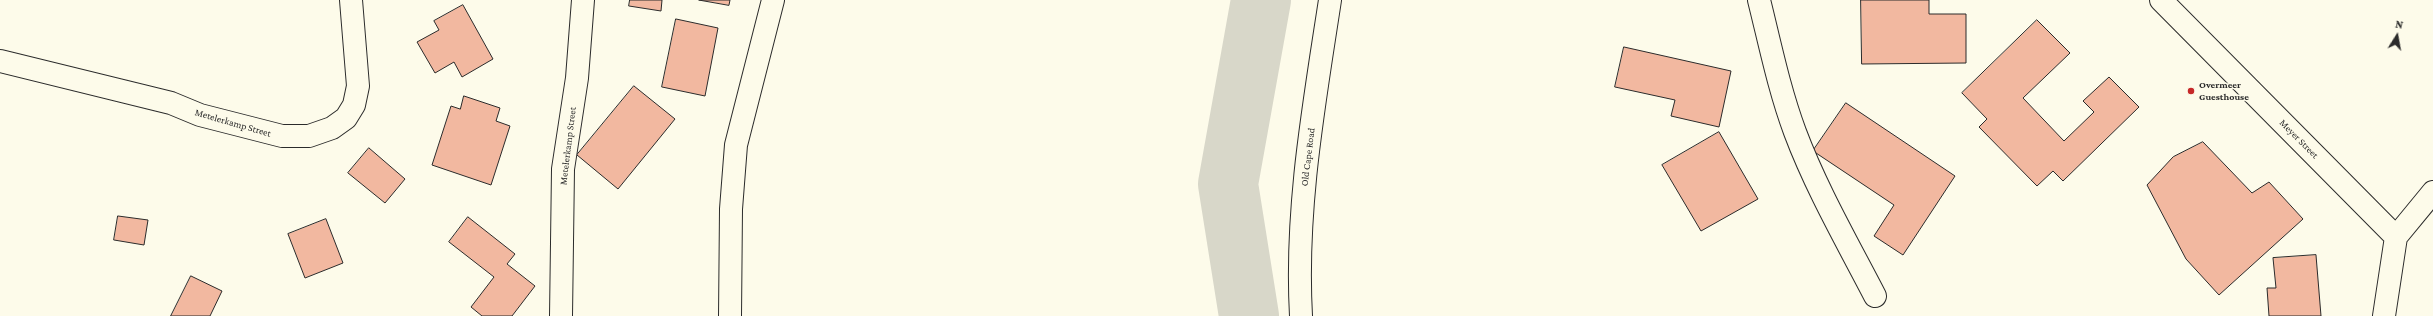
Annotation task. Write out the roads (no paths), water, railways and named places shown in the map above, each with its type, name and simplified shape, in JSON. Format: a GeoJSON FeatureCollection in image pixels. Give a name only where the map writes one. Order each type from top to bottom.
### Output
{"type":"FeatureCollection","features":[{"type":"Feature","properties":{"kind":"street","name":"Metelerkamp Street"},"geometry":{"type":"LineString","coordinates":[[0,61],[170,103],[200,115],[282,136],[309,136],[332,128],[346,118],[354,105],[358,86],[351,0]]}},
{"type":"Feature","properties":{"kind":"street","name":"Metelerkamp Street"},"geometry":{"type":"LineString","coordinates":[[561,316],[563,169],[577,78],[583,0]]}},
{"type":"Feature","properties":{"kind":"street"},"geometry":{"type":"LineString","coordinates":[[730,316],[731,209],[736,145],[773,0]]}},
{"type":"Feature","properties":{"kind":"street","name":"Old Cape Road"},"geometry":{"type":"LineString","coordinates":[[1301,316],[1300,225],[1307,154],[1330,0]]}},
{"type":"Feature","properties":{"kind":"street"},"geometry":{"type":"LineString","coordinates":[[1759,0],[1784,100],[1795,133],[1836,220],[1875,296]]}},
{"type":"Feature","properties":{"kind":"street","name":"Meyer Street"},"geometry":{"type":"LineString","coordinates":[[2161,0],[2396,237]]}},
{"type":"Feature","properties":{"kind":"street"},"geometry":{"type":"LineString","coordinates":[[2384,316],[2396,237],[2433,192]]}},
{"type":"Feature","properties":{"kind":"waterway"},"geometry":{"type":"LineString","coordinates":[[1249,316],[1228,184],[1261,0]]}},
{"type":"Feature","properties":{"kind":"place","name":"Overmeer Guesthouse"},"geometry":{"type":"Point","coordinates":[2191,91]}}]}
